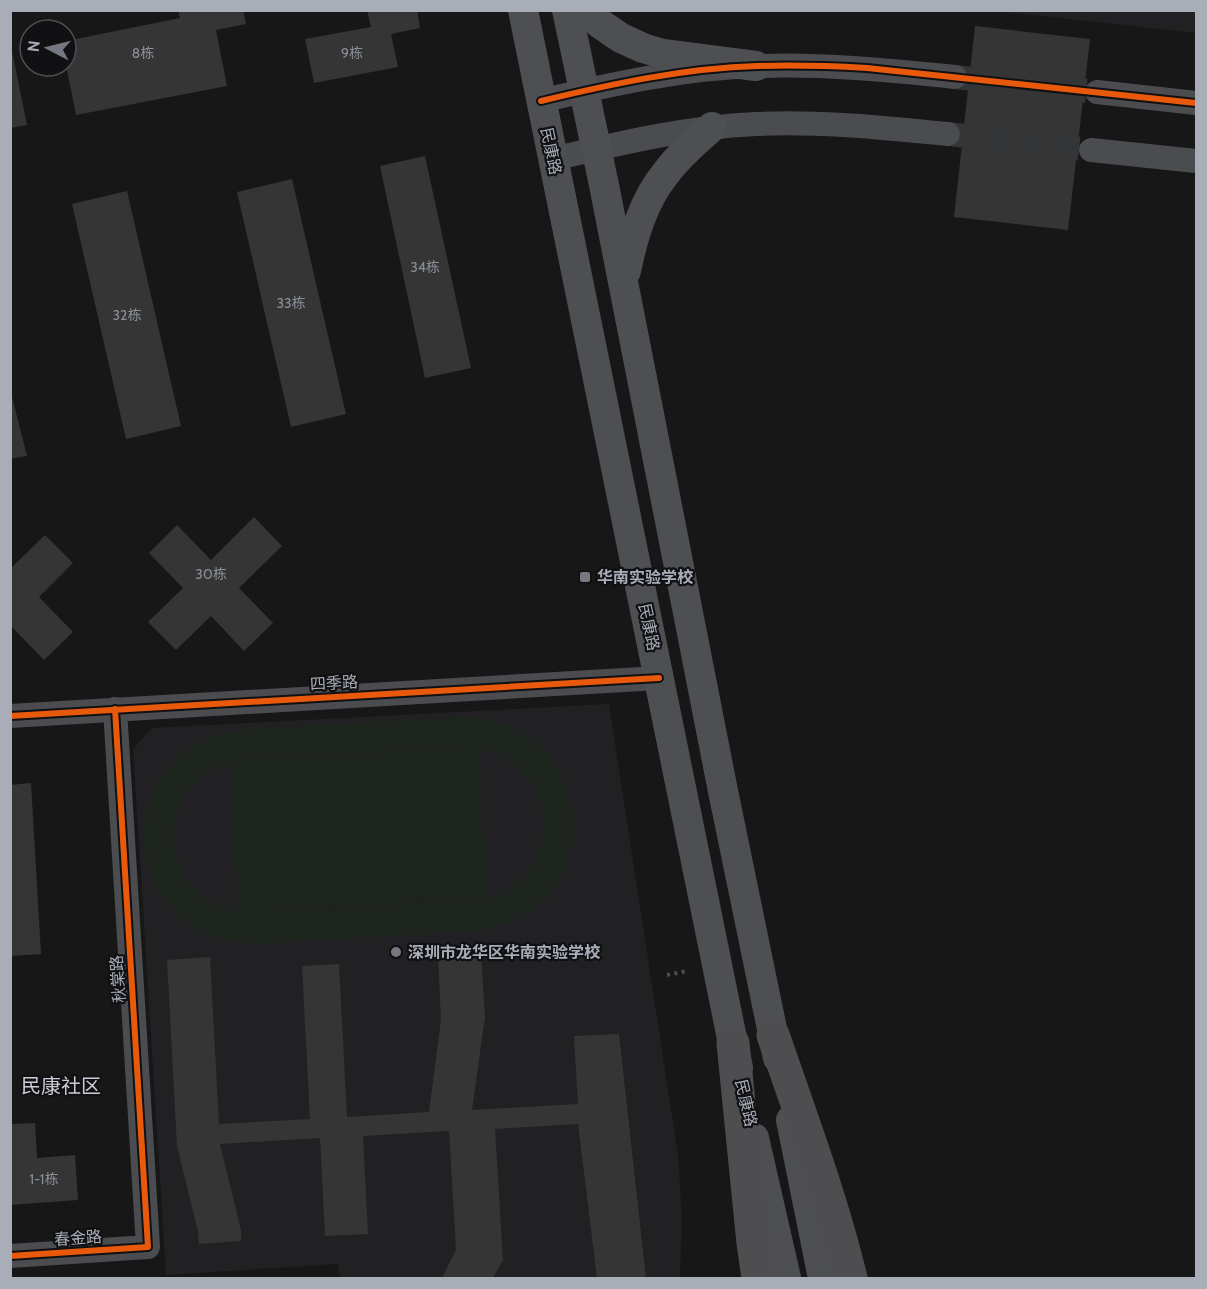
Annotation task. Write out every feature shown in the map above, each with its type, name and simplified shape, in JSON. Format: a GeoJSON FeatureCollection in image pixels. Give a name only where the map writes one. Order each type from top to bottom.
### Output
{"type":"FeatureCollection","features":[{"type":"Feature","properties":{"kind":"highway"},"geometry":{"type":"LineString","coordinates":[[773,1035],[822,1178],[850,1278]]}},
{"type":"Feature","properties":{"kind":"highway"},"geometry":{"type":"LineString","coordinates":[[733,1043],[758,1278]]}},
{"type":"Feature","properties":{"kind":"main road","name":"民康路"},"geometry":{"type":"LineString","coordinates":[[523,10],[733,1043],[786,1278]]}},
{"type":"Feature","properties":{"kind":"main road"},"geometry":{"type":"LineString","coordinates":[[567,10],[597,148],[723,791],[823,1278]]}},
{"type":"Feature","properties":{"kind":"main road"},"geometry":{"type":"LineString","coordinates":[[586,10],[599,23],[621,38],[643,48],[663,54],[756,66]]}},
{"type":"Feature","properties":{"kind":"main road"},"geometry":{"type":"LineString","coordinates":[[624,283],[633,239],[646,205],[664,174],[684,151],[712,127]]}},
{"type":"Feature","properties":{"kind":"main road"},"geometry":{"type":"LineString","coordinates":[[684,799],[723,791]]}},
{"type":"Feature","properties":{"kind":"street"},"geometry":{"type":"LineString","coordinates":[[541,101],[643,79],[703,70],[756,66],[816,65],[955,77]]}},
{"type":"Feature","properties":{"kind":"street"},"geometry":{"type":"LineString","coordinates":[[1097,93],[1197,103]]}},
{"type":"Feature","properties":{"kind":"street"},"geometry":{"type":"LineString","coordinates":[[553,159],[597,148],[712,127],[757,124],[811,123],[948,134]]}},
{"type":"Feature","properties":{"kind":"street"},"geometry":{"type":"LineString","coordinates":[[1091,150],[1197,161]]}},
{"type":"Feature","properties":{"kind":"street","name":"四季路"},"geometry":{"type":"LineString","coordinates":[[10,716],[659,678]]}},
{"type":"Feature","properties":{"kind":"street","name":"秋棠路"},"geometry":{"type":"LineString","coordinates":[[115,709],[148,1247]]}},
{"type":"Feature","properties":{"kind":"street","name":"春金路"},"geometry":{"type":"LineString","coordinates":[[10,1256],[148,1247]]}},
{"type":"Feature","properties":{"kind":"path"},"geometry":{"type":"LineString","coordinates":[[667,975],[687,971]]}},
{"type":"Feature","properties":{"kind":"shaded area"},"geometry":{"type":"Polygon","coordinates":[[[994,11],[1196,11],[1196,33],[1050,17],[994,11]]]}},
{"type":"Feature","properties":{"kind":"shaded area","name":"深圳市龙华区华南实验学校"},"geometry":{"type":"Polygon","coordinates":[[[609,704],[678,1155],[682,1219],[680,1278],[340,1278],[338,1264],[166,1275],[133,749],[152,728],[609,704]]]}},
{"type":"Feature","properties":{"kind":"shaded area"},"geometry":{"type":"Polygon","coordinates":[[[462,717],[479,718],[507,725],[531,739],[550,758],[564,781],[571,807],[573,834],[567,861],[555,885],[536,906],[514,919],[474,931],[255,944],[232,942],[210,936],[191,925],[174,910],[164,899],[153,879],[146,857],[144,835],[146,813],[153,792],[164,772],[180,756],[210,737],[243,729],[462,717]],[[462,747],[236,761],[471,748],[462,747]],[[479,748],[488,899],[513,885],[528,870],[541,844],[543,825],[536,791],[526,776],[497,754],[479,748]],[[229,762],[197,781],[188,790],[180,804],[174,834],[175,849],[179,864],[195,890],[207,900],[237,912],[229,762]],[[478,899],[245,913],[470,901],[478,899]]]}},
{"type":"Feature","properties":{"kind":"building"},"geometry":{"type":"Polygon","coordinates":[[[178,10],[243,10],[246,24],[216,30],[227,86],[76,115],[69,78],[78,78],[78,39],[180,18],[178,10]]]}},
{"type":"Feature","properties":{"kind":"building"},"geometry":{"type":"Polygon","coordinates":[[[367,10],[417,10],[420,28],[391,34],[398,67],[314,83],[305,39],[371,27],[367,10]]]}},
{"type":"Feature","properties":{"kind":"building"},"geometry":{"type":"Polygon","coordinates":[[[975,26],[1090,39],[1068,230],[954,217],[975,26]]]}},
{"type":"Feature","properties":{"kind":"building"},"geometry":{"type":"Polygon","coordinates":[[[10,51],[12,51],[27,125],[10,128],[10,51]]]}},
{"type":"Feature","properties":{"kind":"building"},"geometry":{"type":"Polygon","coordinates":[[[425,156],[471,368],[425,378],[380,166],[425,156]]]}},
{"type":"Feature","properties":{"kind":"building"},"geometry":{"type":"Polygon","coordinates":[[[292,179],[346,414],[291,427],[237,192],[292,179]]]}},
{"type":"Feature","properties":{"kind":"building"},"geometry":{"type":"Polygon","coordinates":[[[127,191],[181,426],[126,439],[72,204],[127,191]]]}},
{"type":"Feature","properties":{"kind":"building"},"geometry":{"type":"Polygon","coordinates":[[[10,389],[27,456],[10,459],[10,389]]]}},
{"type":"Feature","properties":{"kind":"building"},"geometry":{"type":"Polygon","coordinates":[[[254,517],[282,546],[239,588],[273,623],[244,651],[211,616],[176,650],[148,622],[183,588],[149,553],[177,525],[211,560],[254,517]]]}},
{"type":"Feature","properties":{"kind":"building"},"geometry":{"type":"Polygon","coordinates":[[[45,535],[73,563],[39,597],[73,632],[44,660],[10,625],[10,569],[45,535]]]}},
{"type":"Feature","properties":{"kind":"building"},"geometry":{"type":"Polygon","coordinates":[[[31,783],[41,954],[10,956],[10,785],[31,783]]]}},
{"type":"Feature","properties":{"kind":"building"},"geometry":{"type":"Polygon","coordinates":[[[481,954],[485,1017],[472,1110],[578,1104],[574,1036],[619,1034],[646,1278],[597,1278],[578,1124],[495,1129],[503,1260],[493,1278],[442,1278],[456,1250],[449,1131],[363,1136],[368,1234],[325,1236],[320,1138],[220,1144],[241,1230],[241,1241],[199,1244],[177,1146],[167,960],[210,957],[219,1124],[310,1119],[302,966],[339,964],[347,1117],[429,1112],[441,1020],[438,957],[481,954]]]}},
{"type":"Feature","properties":{"kind":"building"},"geometry":{"type":"Polygon","coordinates":[[[35,1123],[37,1158],[75,1155],[78,1200],[10,1205],[10,1124],[35,1123]]]}},
{"type":"Feature","properties":{"kind":"tunnel"},"geometry":{"type":"LineString","coordinates":[[955,77],[1097,92]]}},
{"type":"Feature","properties":{"kind":"tunnel"},"geometry":{"type":"LineString","coordinates":[[948,134],[1091,150]]}},
{"type":"Feature","properties":{"kind":"cycle path"},"geometry":{"type":"LineString","coordinates":[[541,101],[675,73],[730,67],[826,66],[867,68],[1196,103]]}},
{"type":"Feature","properties":{"kind":"cycle path"},"geometry":{"type":"LineString","coordinates":[[10,716],[659,678]]}},
{"type":"Feature","properties":{"kind":"cycle path"},"geometry":{"type":"LineString","coordinates":[[10,1256],[148,1247],[115,709]]}},
{"type":"Feature","properties":{"kind":"place","name":"华南实验学校"},"geometry":{"type":"Point","coordinates":[585,577]}},
{"type":"Feature","properties":{"kind":"place","name":"深圳市龙华区华南实验学校"},"geometry":{"type":"Point","coordinates":[396,952]}},
{"type":"Feature","properties":{"kind":"district","name":"民康社区"},"geometry":{"type":"Point","coordinates":[61,1086]}}]}
